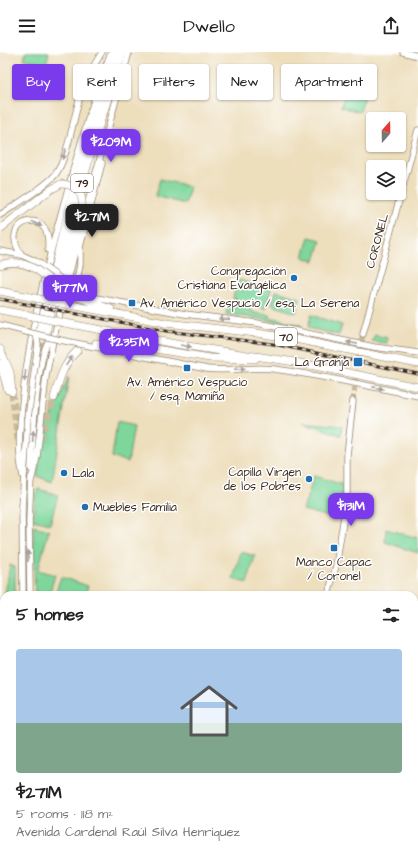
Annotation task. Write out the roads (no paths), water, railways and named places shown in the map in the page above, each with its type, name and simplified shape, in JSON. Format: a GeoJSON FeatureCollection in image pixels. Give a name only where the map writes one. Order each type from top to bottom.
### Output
{"type":"FeatureCollection","features":[{"type":"Feature","properties":{"kind":"highway","name":"79"},"geometry":{"type":"LineString","coordinates":[[43,335],[57,249],[84,150],[99,100],[116,52]]}},
{"type":"Feature","properties":{"kind":"highway","name":"79"},"geometry":{"type":"LineString","coordinates":[[43,335],[50,316],[64,251],[93,144],[123,52]]}},
{"type":"Feature","properties":{"kind":"highway"},"geometry":{"type":"LineString","coordinates":[[0,229],[53,188],[62,184],[71,185],[81,196],[82,205],[63,281],[50,316]]}},
{"type":"Feature","properties":{"kind":"highway"},"geometry":{"type":"LineString","coordinates":[[0,265],[17,262],[38,266],[88,302],[109,308],[126,316]]}},
{"type":"Feature","properties":{"kind":"highway","name":"70"},"geometry":{"type":"LineString","coordinates":[[0,291],[126,316],[182,325],[278,336],[418,364]]}},
{"type":"Feature","properties":{"kind":"highway","name":"70"},"geometry":{"type":"LineString","coordinates":[[0,310],[181,345],[277,359],[344,371],[418,387]]}},
{"type":"Feature","properties":{"kind":"highway"},"geometry":{"type":"LineString","coordinates":[[96,343],[119,343],[198,357],[220,359],[277,359]]}},
{"type":"Feature","properties":{"kind":"highway"},"geometry":{"type":"LineString","coordinates":[[0,349],[10,372],[11,392],[0,363]]}},
{"type":"Feature","properties":{"kind":"highway"},"geometry":{"type":"LineString","coordinates":[[54,398],[65,367],[70,358],[77,351]]}},
{"type":"Feature","properties":{"kind":"main road"},"geometry":{"type":"LineString","coordinates":[[0,215],[45,184],[58,171],[64,156],[82,93],[102,52]]}},
{"type":"Feature","properties":{"kind":"main road"},"geometry":{"type":"LineString","coordinates":[[23,476],[19,450],[23,394],[35,316],[49,257],[86,122],[111,52]]}},
{"type":"Feature","properties":{"kind":"main road"},"geometry":{"type":"LineString","coordinates":[[31,481],[39,443],[48,364],[79,235],[130,52]]}},
{"type":"Feature","properties":{"kind":"main road"},"geometry":{"type":"LineString","coordinates":[[403,52],[418,56]]}},
{"type":"Feature","properties":{"kind":"main road","name":"CORONEL"},"geometry":{"type":"LineString","coordinates":[[363,334],[418,130]]}},
{"type":"Feature","properties":{"kind":"main road"},"geometry":{"type":"LineString","coordinates":[[105,139],[102,165],[80,247],[80,265],[72,290],[87,296],[107,300],[185,314],[257,323],[374,347],[418,353]]}},
{"type":"Feature","properties":{"kind":"main road"},"geometry":{"type":"LineString","coordinates":[[38,266],[22,255],[15,244],[15,233],[21,224],[32,222],[40,224],[46,232],[49,257]]}},
{"type":"Feature","properties":{"kind":"main road"},"geometry":{"type":"LineString","coordinates":[[0,252],[22,255]]}},
{"type":"Feature","properties":{"kind":"main road"},"geometry":{"type":"LineString","coordinates":[[0,325],[60,340],[207,369],[275,369],[418,396]]}},
{"type":"Feature","properties":{"kind":"main road"},"geometry":{"type":"LineString","coordinates":[[23,591],[21,525],[23,476],[31,418],[38,344],[43,335]]}},
{"type":"Feature","properties":{"kind":"main road"},"geometry":{"type":"LineString","coordinates":[[30,591],[28,528],[31,481],[31,418],[46,344],[43,335]]}},
{"type":"Feature","properties":{"kind":"main road"},"geometry":{"type":"LineString","coordinates":[[329,591],[336,566],[347,497],[347,455],[353,401]]}},
{"type":"Feature","properties":{"kind":"tunnel"},"geometry":{"type":"LineString","coordinates":[[40,360],[46,333]]}},
{"type":"Feature","properties":{"kind":"tunnel"},"geometry":{"type":"LineString","coordinates":[[353,401],[357,365],[363,334]]}},
{"type":"Feature","properties":{"kind":"tunnel"},"geometry":{"type":"LineString","coordinates":[[12,392],[18,440]]}},
{"type":"Feature","properties":{"kind":"tunnel"},"geometry":{"type":"LineString","coordinates":[[40,439],[54,398]]}},
{"type":"Feature","properties":{"kind":"railway"},"geometry":{"type":"LineString","coordinates":[[0,299],[166,331],[273,344],[418,374]]}},
{"type":"Feature","properties":{"kind":"place","name":"Congregación Cristiana Evangélica"},"geometry":{"type":"Point","coordinates":[294,278]}},
{"type":"Feature","properties":{"kind":"place","name":"Av. Américo Vespucio / esq. La Serena"},"geometry":{"type":"Point","coordinates":[132,303]}},
{"type":"Feature","properties":{"kind":"place","name":"La Granja"},"geometry":{"type":"Point","coordinates":[358,362]}},
{"type":"Feature","properties":{"kind":"place","name":"Av. Américo Vespucio / esq. Mamiña"},"geometry":{"type":"Point","coordinates":[187,368]}},
{"type":"Feature","properties":{"kind":"place","name":"Lala"},"geometry":{"type":"Point","coordinates":[64,473]}},
{"type":"Feature","properties":{"kind":"place","name":"Capilla Virgen de los Pobres"},"geometry":{"type":"Point","coordinates":[309,479]}},
{"type":"Feature","properties":{"kind":"place","name":"Muebles Familia"},"geometry":{"type":"Point","coordinates":[85,507]}},
{"type":"Feature","properties":{"kind":"place","name":"Manco Capac / Coronel"},"geometry":{"type":"Point","coordinates":[334,548]}}]}
